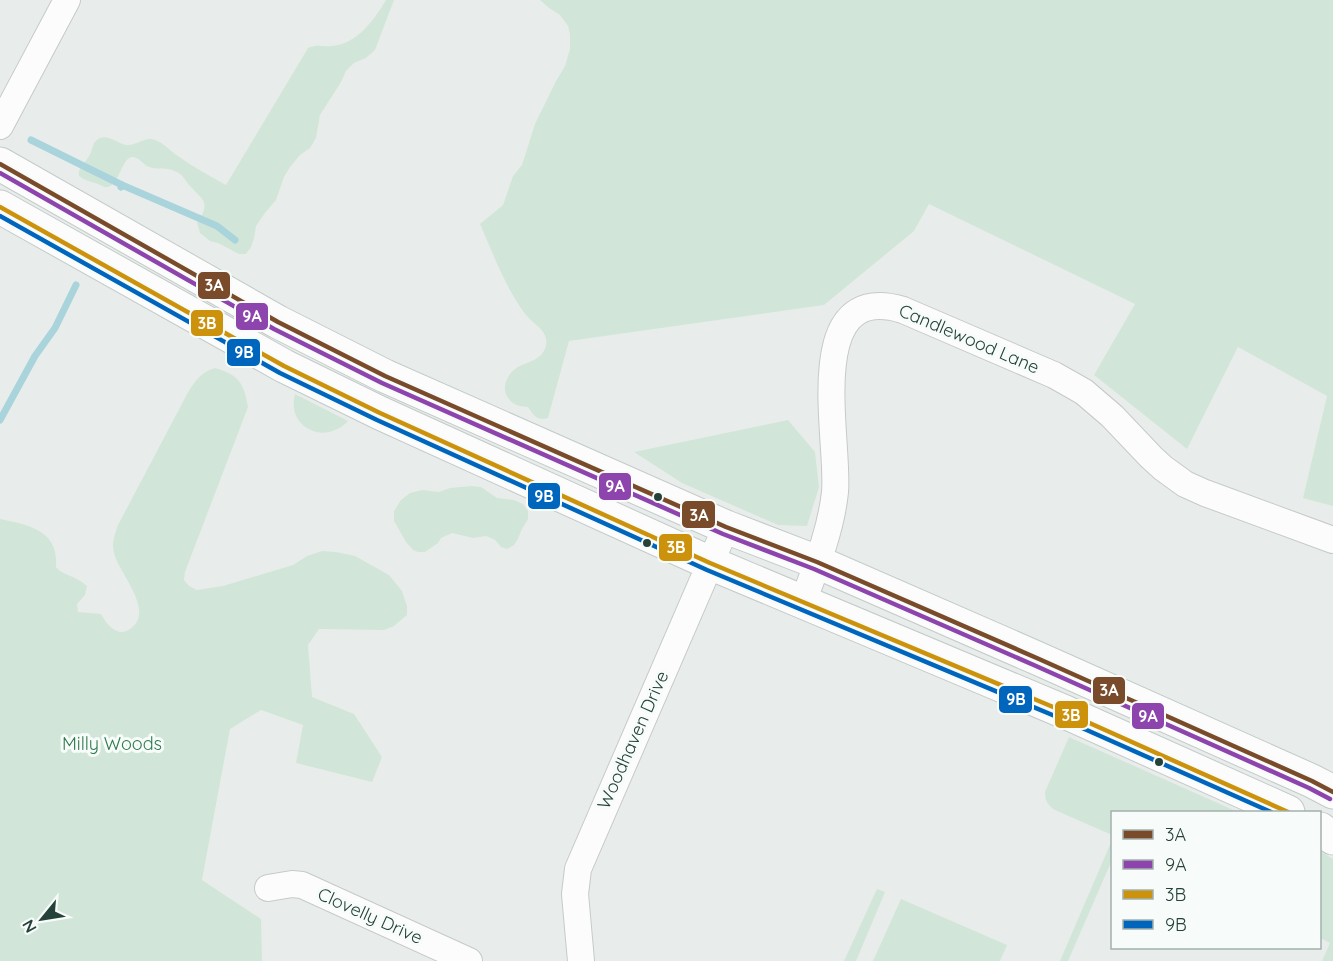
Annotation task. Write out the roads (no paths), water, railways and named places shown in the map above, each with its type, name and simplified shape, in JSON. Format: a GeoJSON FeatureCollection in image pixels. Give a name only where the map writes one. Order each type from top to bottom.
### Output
{"type":"FeatureCollection","features":[{"type":"Feature","properties":{"kind":"main road"},"geometry":{"type":"LineString","coordinates":[[0,164],[278,322],[335,352],[443,403],[1088,680],[1333,792]]}},
{"type":"Feature","properties":{"kind":"main road"},"geometry":{"type":"LineString","coordinates":[[0,207],[284,366],[412,428],[710,563],[1065,712],[1284,811]]}},
{"type":"Feature","properties":{"kind":"street"},"geometry":{"type":"LineString","coordinates":[[0,126],[67,0]]}},
{"type":"Feature","properties":{"kind":"street","name":"Candlewood Lane"},"geometry":{"type":"LineString","coordinates":[[803,602],[833,506],[835,488],[830,387],[832,363],[839,334],[855,314],[863,309],[882,306],[903,310],[1054,375],[1084,392],[1112,416],[1163,468],[1185,484],[1333,540]]}},
{"type":"Feature","properties":{"kind":"street","name":"Woodhaven Drive"},"geometry":{"type":"LineString","coordinates":[[581,961],[574,894],[578,869],[726,526]]}},
{"type":"Feature","properties":{"kind":"street","name":"Clovelly Drive"},"geometry":{"type":"LineString","coordinates":[[268,888],[302,885],[469,961]]}},
{"type":"Feature","properties":{"kind":"waterway"},"geometry":{"type":"LineString","coordinates":[[31,140],[122,185],[121,187]]}},
{"type":"Feature","properties":{"kind":"waterway"},"geometry":{"type":"LineString","coordinates":[[122,185],[217,226],[235,240]]}},
{"type":"Feature","properties":{"kind":"waterway"},"geometry":{"type":"LineString","coordinates":[[0,420],[35,356],[55,328],[76,285]]}},
{"type":"Feature","properties":{"kind":"park label","name":"Milly Woods"},"geometry":{"type":"Point","coordinates":[112,744]}}]}
